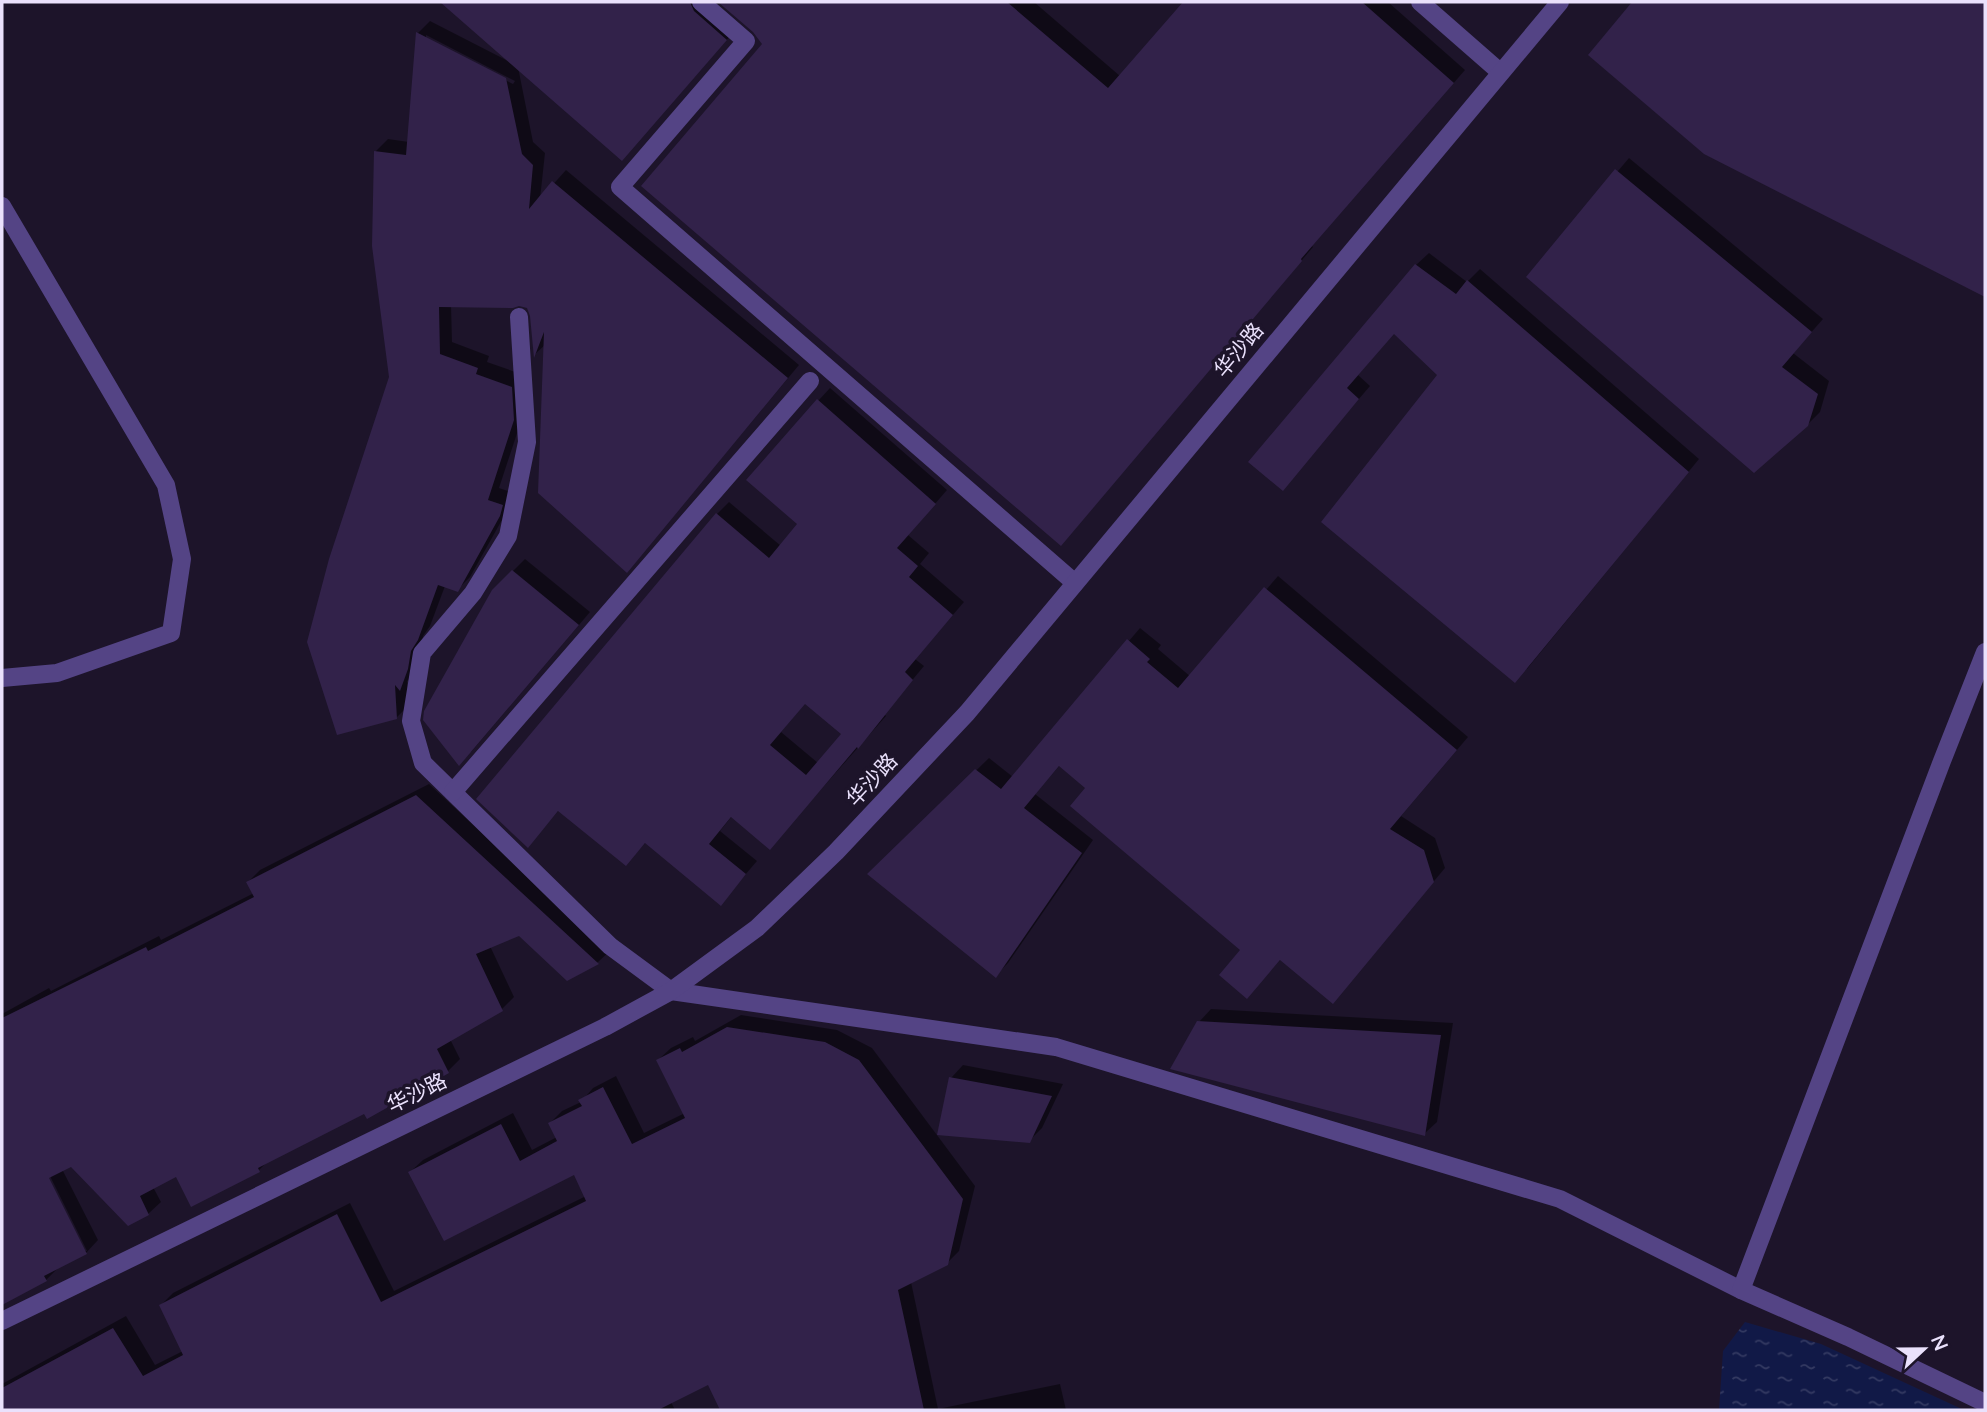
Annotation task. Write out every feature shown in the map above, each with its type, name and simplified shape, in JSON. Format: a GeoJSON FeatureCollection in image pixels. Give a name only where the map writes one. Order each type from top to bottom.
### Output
{"type":"FeatureCollection","features":[{"type":"Feature","properties":{"kind":"street"},"geometry":{"type":"LineString","coordinates":[[701,2],[747,41],[620,187],[1075,583]]}},
{"type":"Feature","properties":{"kind":"street"},"geometry":{"type":"LineString","coordinates":[[1420,2],[1500,72]]}},
{"type":"Feature","properties":{"kind":"street","name":"华沙路"},"geometry":{"type":"LineString","coordinates":[[2,1321],[606,1027],[671,991],[757,928],[836,852],[967,713],[1560,2]]}},
{"type":"Feature","properties":{"kind":"street"},"geometry":{"type":"LineString","coordinates":[[2,206],[166,485],[182,559],[171,633],[57,673],[2,677]]}},
{"type":"Feature","properties":{"kind":"street"},"geometry":{"type":"LineString","coordinates":[[519,317],[527,442],[508,536],[472,593],[422,653],[411,721],[423,763],[610,946],[671,991],[1056,1047],[1560,1199],[1741,1290],[1848,1337],[1985,1403]]}},
{"type":"Feature","properties":{"kind":"street"},"geometry":{"type":"LineString","coordinates":[[453,792],[810,381]]}},
{"type":"Feature","properties":{"kind":"street"},"geometry":{"type":"LineString","coordinates":[[1741,1290],[1985,652]]}},
{"type":"Feature","properties":{"kind":"water"},"geometry":{"type":"Polygon","coordinates":[[[1745,1322],[1821,1344],[1964,1410],[1719,1410],[1723,1351],[1745,1322]]]}},
{"type":"Feature","properties":{"kind":"building"},"geometry":{"type":"Polygon","coordinates":[[[440,2],[690,2],[694,11],[727,40],[622,161],[440,2]]]}},
{"type":"Feature","properties":{"kind":"building"},"geometry":{"type":"Polygon","coordinates":[[[718,2],[1007,2],[1108,88],[1183,2],[1362,2],[1454,83],[1301,259],[1061,546],[641,186],[762,44],[753,32],[718,2]]]}},
{"type":"Feature","properties":{"kind":"building"},"geometry":{"type":"Polygon","coordinates":[[[1632,2],[1985,2],[1985,297],[1704,154],[1588,55],[1632,2]]]}},
{"type":"Feature","properties":{"kind":"building"},"geometry":{"type":"Polygon","coordinates":[[[416,32],[506,78],[522,154],[533,165],[529,209],[552,181],[788,378],[627,573],[538,493],[544,332],[534,358],[527,308],[439,307],[440,354],[478,368],[476,374],[512,387],[514,420],[488,500],[503,505],[500,516],[458,592],[438,585],[418,640],[411,651],[400,691],[395,685],[397,719],[337,735],[307,642],[329,559],[389,377],[372,246],[374,151],[406,155],[416,32]]]}},
{"type":"Feature","properties":{"kind":"building"},"geometry":{"type":"Polygon","coordinates":[[[1615,169],[1812,332],[1782,367],[1818,394],[1808,426],[1754,473],[1526,277],[1615,169]]]}},
{"type":"Feature","properties":{"kind":"building"},"geometry":{"type":"Polygon","coordinates":[[[1415,264],[1456,294],[1467,280],[1689,472],[1515,683],[1321,522],[1437,375],[1394,334],[1347,388],[1359,399],[1283,491],[1248,462],[1415,264]]]}},
{"type":"Feature","properties":{"kind":"building"},"geometry":{"type":"Polygon","coordinates":[[[817,399],[936,504],[897,548],[918,566],[909,577],[953,615],[905,672],[913,680],[858,749],[857,747],[770,850],[731,817],[709,844],[746,874],[721,906],[645,843],[626,866],[558,811],[528,848],[476,799],[716,513],[769,558],[797,524],[746,480],[817,399]],[[805,704],[770,745],[806,775],[841,734],[805,704]]]}},
{"type":"Feature","properties":{"kind":"building"},"geometry":{"type":"Polygon","coordinates":[[[512,570],[579,625],[459,766],[423,720],[424,711],[492,590],[512,570]]]}},
{"type":"Feature","properties":{"kind":"building"},"geometry":{"type":"Polygon","coordinates":[[[1264,587],[1457,750],[1390,829],[1424,850],[1434,882],[1333,1004],[1280,960],[1247,999],[1219,975],[1240,950],[1070,806],[1085,788],[1059,766],[1024,808],[1082,853],[996,978],[867,874],[975,769],[1001,789],[1127,639],[1150,659],[1147,662],[1178,688],[1264,587]]]}},
{"type":"Feature","properties":{"kind":"building"},"geometry":{"type":"Polygon","coordinates":[[[416,795],[599,964],[567,981],[519,936],[476,954],[503,1011],[437,1049],[449,1073],[367,1119],[364,1114],[258,1168],[260,1172],[191,1207],[176,1177],[140,1196],[149,1215],[128,1226],[71,1167],[49,1178],[87,1254],[44,1276],[47,1281],[2,1305],[2,1018],[146,947],[148,951],[254,897],[246,882],[416,795]]]}},
{"type":"Feature","properties":{"kind":"building"},"geometry":{"type":"Polygon","coordinates":[[[1197,1021],[1441,1035],[1425,1136],[1170,1069],[1197,1021]]]}},
{"type":"Feature","properties":{"kind":"building"},"geometry":{"type":"Polygon","coordinates":[[[727,1027],[825,1042],[859,1060],[963,1199],[948,1265],[898,1290],[924,1410],[720,1410],[708,1385],[658,1410],[2,1410],[2,1388],[113,1328],[143,1376],[183,1355],[159,1305],[337,1214],[381,1302],[586,1201],[574,1175],[444,1241],[408,1172],[501,1124],[520,1161],[557,1141],[548,1123],[582,1106],[578,1100],[603,1087],[632,1144],[685,1118],[656,1060],[680,1048],[682,1052],[727,1027]]]}},
{"type":"Feature","properties":{"kind":"building"},"geometry":{"type":"Polygon","coordinates":[[[949,1077],[1052,1096],[1030,1143],[937,1135],[949,1077]]]}}]}
